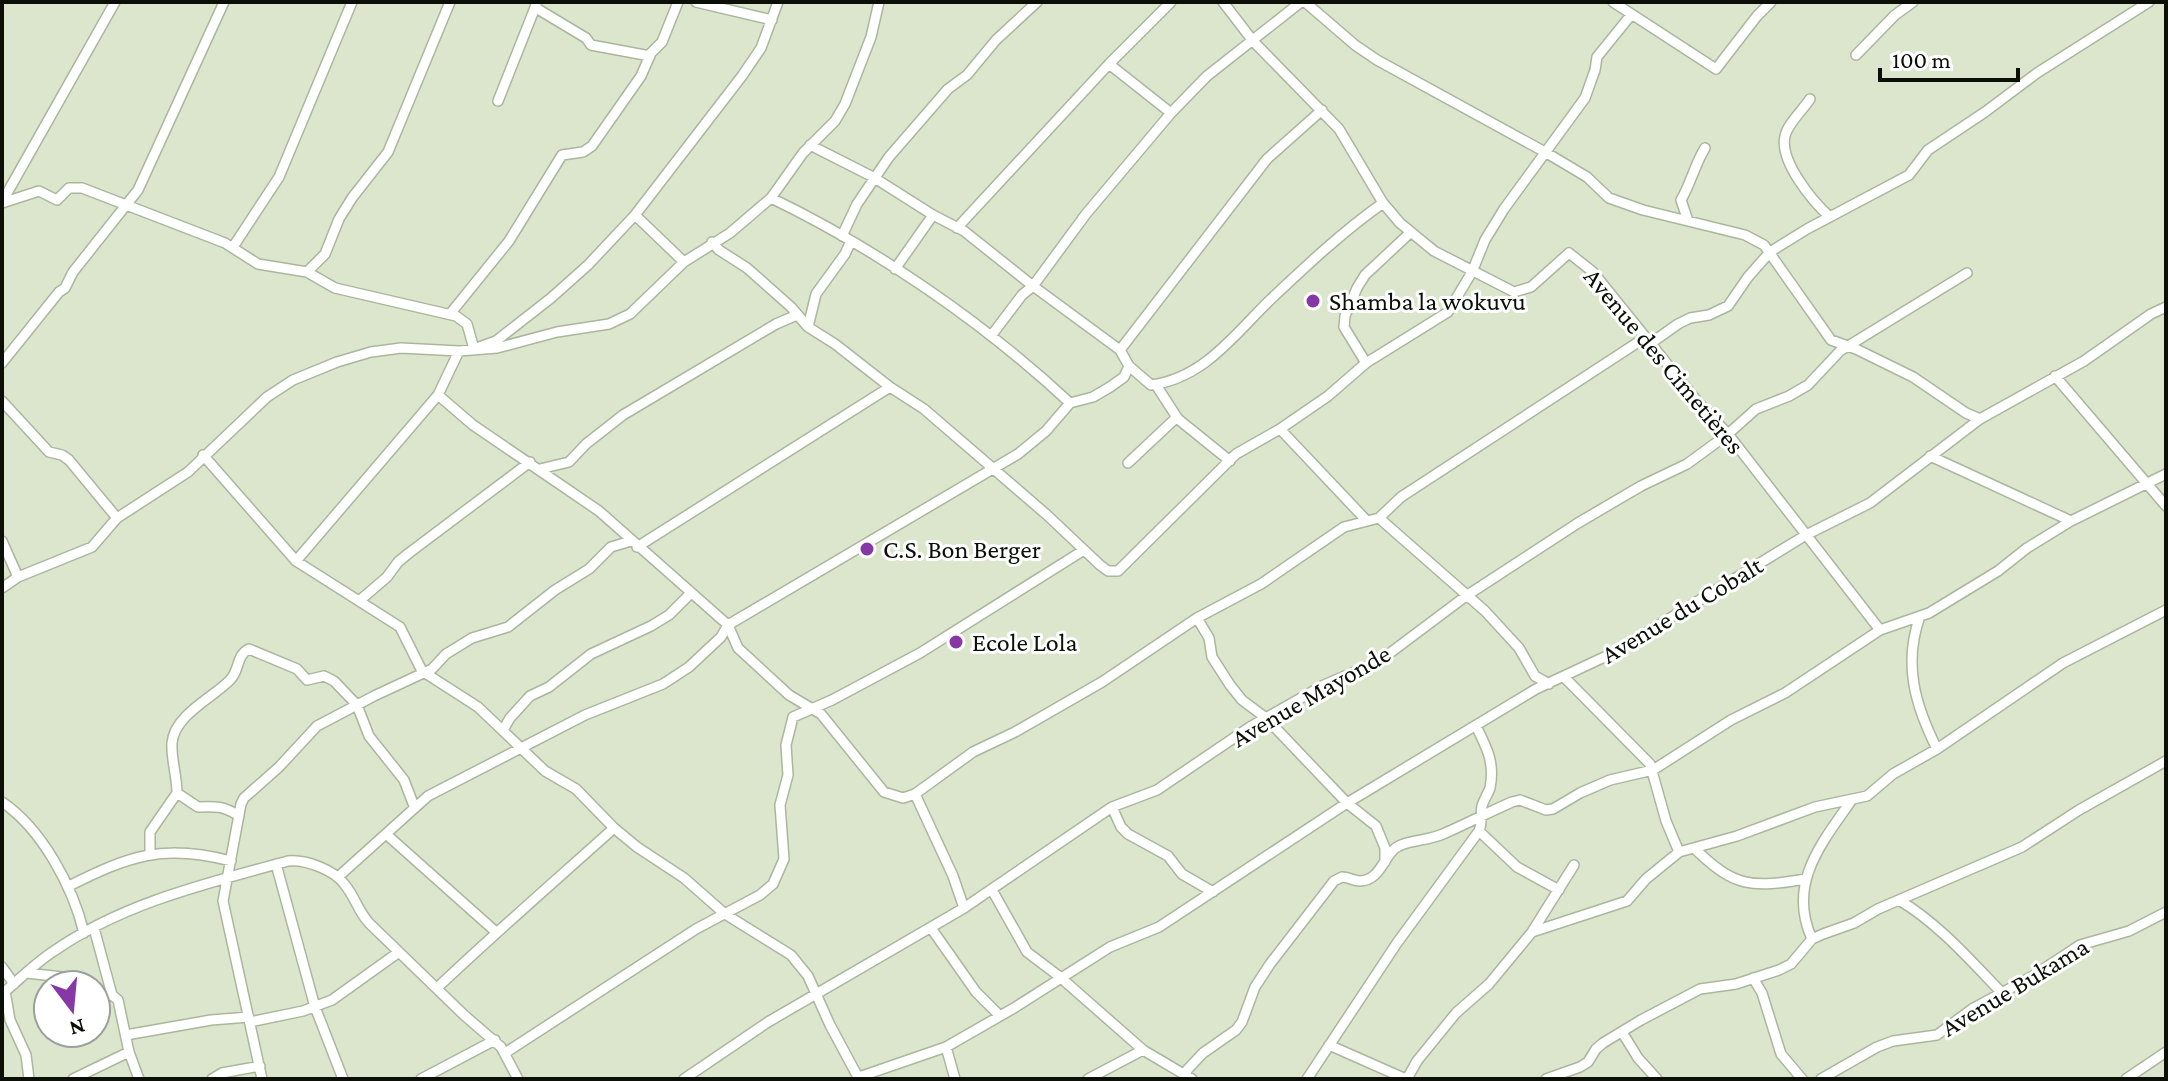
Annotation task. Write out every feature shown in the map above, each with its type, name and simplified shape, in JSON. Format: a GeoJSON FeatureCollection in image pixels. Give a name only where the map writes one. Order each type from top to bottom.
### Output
{"type":"FeatureCollection","features":[{"type":"Feature","properties":{"kind":"street"},"geometry":{"type":"LineString","coordinates":[[2,202],[115,2]]}},
{"type":"Feature","properties":{"kind":"street"},"geometry":{"type":"LineString","coordinates":[[2,363],[65,288],[73,272],[138,190],[224,2]]}},
{"type":"Feature","properties":{"kind":"street"},"geometry":{"type":"LineString","coordinates":[[233,247],[279,177],[352,2]]}},
{"type":"Feature","properties":{"kind":"street"},"geometry":{"type":"LineString","coordinates":[[307,272],[325,254],[339,219],[388,152],[450,2]]}},
{"type":"Feature","properties":{"kind":"street"},"geometry":{"type":"LineString","coordinates":[[450,314],[509,241],[562,155],[583,152],[592,146],[662,42],[678,2]]}},
{"type":"Feature","properties":{"kind":"street"},"geometry":{"type":"LineString","coordinates":[[696,2],[772,20]]}},
{"type":"Feature","properties":{"kind":"street"},"geometry":{"type":"LineString","coordinates":[[474,349],[496,341],[551,298],[588,265],[635,215],[761,48],[778,2]]}},
{"type":"Feature","properties":{"kind":"street"},"geometry":{"type":"LineString","coordinates":[[2,588],[18,577],[92,547],[117,518],[181,478],[274,391],[337,362],[391,349],[459,351],[497,348],[557,332],[616,322],[630,314],[684,262],[730,233],[771,198],[810,145],[835,121],[845,104],[871,37],[879,2]]}},
{"type":"Feature","properties":{"kind":"street"},"geometry":{"type":"LineString","coordinates":[[808,327],[816,294],[845,254],[847,238],[873,177],[948,89],[967,75],[996,40],[1037,2]]}},
{"type":"Feature","properties":{"kind":"street"},"geometry":{"type":"LineString","coordinates":[[957,228],[1171,2]]}},
{"type":"Feature","properties":{"kind":"street","name":"Avenue des Cimetières"},"geometry":{"type":"LineString","coordinates":[[1223,2],[1253,41],[1322,110],[1352,148],[1383,203],[1434,251],[1472,272],[1519,292],[1531,287],[1565,255],[1571,254],[1593,272],[1697,401],[1728,434],[1880,630]]}},
{"type":"Feature","properties":{"kind":"street"},"geometry":{"type":"LineString","coordinates":[[991,336],[1022,295],[1033,286],[1086,214],[1171,113],[1207,76],[1303,2],[1377,60],[1545,152],[1587,177],[1609,198],[1630,207],[1745,235],[1764,245],[1831,340],[1913,377],[1980,419]]}},
{"type":"Feature","properties":{"kind":"street"},"geometry":{"type":"LineString","coordinates":[[1613,2],[1716,69],[1769,3]]}},
{"type":"Feature","properties":{"kind":"street"},"geometry":{"type":"LineString","coordinates":[[438,395],[473,425],[599,511],[728,625],[738,648],[789,695],[821,714],[884,792],[903,798],[915,794],[973,752],[1057,709],[1197,618],[1252,590],[1344,527],[1379,518],[1414,488],[1648,340],[1690,318],[1709,315],[1728,306],[1770,252],[1909,175],[1928,150],[2037,73],[2149,2]]}},
{"type":"Feature","properties":{"kind":"street"},"geometry":{"type":"LineString","coordinates":[[1856,55],[1910,3]]}},
{"type":"Feature","properties":{"kind":"street"},"geometry":{"type":"LineString","coordinates":[[498,101],[536,5],[586,38],[591,45],[650,56]]}},
{"type":"Feature","properties":{"kind":"street"},"geometry":{"type":"LineString","coordinates":[[712,242],[747,268],[808,327],[924,409],[1108,571],[1118,571],[1244,448],[1280,429],[1328,396],[1366,363],[1444,316],[1472,272],[1485,240],[1504,209],[1585,98],[1597,57],[1631,15]]}},
{"type":"Feature","properties":{"kind":"street"},"geometry":{"type":"LineString","coordinates":[[1109,64],[1171,113]]}},
{"type":"Feature","properties":{"kind":"street"},"geometry":{"type":"LineString","coordinates":[[1810,99],[1788,129],[1785,144],[1788,158],[1799,179],[1814,203],[1830,217]]}},
{"type":"Feature","properties":{"kind":"street"},"geometry":{"type":"LineString","coordinates":[[1120,350],[1267,159],[1322,110]]}},
{"type":"Feature","properties":{"kind":"street"},"geometry":{"type":"LineString","coordinates":[[810,145],[873,177],[964,231],[1120,350],[1129,366],[1148,385],[1191,373],[1210,361],[1349,227],[1383,203]]}},
{"type":"Feature","properties":{"kind":"street"},"geometry":{"type":"LineString","coordinates":[[1688,221],[1681,200],[1705,148]]}},
{"type":"Feature","properties":{"kind":"street"},"geometry":{"type":"LineString","coordinates":[[2,202],[39,191],[57,200],[69,188],[78,187],[233,247],[258,264],[307,272],[335,288],[465,320]]}},
{"type":"Feature","properties":{"kind":"street"},"geometry":{"type":"LineString","coordinates":[[771,198],[847,238],[895,269],[1018,355],[1070,403]]}},
{"type":"Feature","properties":{"kind":"street"},"geometry":{"type":"LineString","coordinates":[[635,215],[684,262]]}},
{"type":"Feature","properties":{"kind":"street"},"geometry":{"type":"LineString","coordinates":[[895,269],[933,215]]}},
{"type":"Feature","properties":{"kind":"street"},"geometry":{"type":"LineString","coordinates":[[1366,363],[1344,327],[1345,316],[1365,275],[1411,232]]}},
{"type":"Feature","properties":{"kind":"street","name":"Avenue Mayonde"},"geometry":{"type":"LineString","coordinates":[[684,1079],[768,1022],[964,908],[1112,807],[1157,790],[1266,718],[1324,685],[1378,662],[1466,596],[1578,523],[1641,486],[1687,464],[1756,409],[1808,385],[1828,362],[1848,346],[1967,273]]}},
{"type":"Feature","properties":{"kind":"street"},"geometry":{"type":"LineString","coordinates":[[461,300],[474,349]]}},
{"type":"Feature","properties":{"kind":"street","name":"Avenue du Cobalt"},"geometry":{"type":"LineString","coordinates":[[859,1078],[946,1047],[1110,947],[1159,927],[1347,803],[1476,726],[1652,631],[1806,535],[1885,494],[1980,419],[2084,361],[2151,314],[2166,307]]}},
{"type":"Feature","properties":{"kind":"street"},"geometry":{"type":"LineString","coordinates":[[540,469],[569,462],[586,444],[623,415],[776,324],[797,315]]}},
{"type":"Feature","properties":{"kind":"street"},"geometry":{"type":"LineString","coordinates":[[296,561],[438,395],[459,351]]}},
{"type":"Feature","properties":{"kind":"street"},"geometry":{"type":"LineString","coordinates":[[338,877],[414,806],[446,786],[585,715],[663,684],[689,667],[721,637],[728,625],[1018,454],[1046,431],[1070,403],[1093,397],[1110,387],[1124,377],[1129,366]]}},
{"type":"Feature","properties":{"kind":"street"},"geometry":{"type":"LineString","coordinates":[[2055,376],[2166,506]]}},
{"type":"Feature","properties":{"kind":"street"},"geometry":{"type":"LineString","coordinates":[[1156,385],[1177,417],[1230,461]]}},
{"type":"Feature","properties":{"kind":"street"},"geometry":{"type":"LineString","coordinates":[[262,1079],[223,901],[244,798],[272,774],[317,726],[432,669],[446,654],[479,635],[508,627],[555,590],[589,569],[611,547],[634,544],[890,387]]}},
{"type":"Feature","properties":{"kind":"street"},"geometry":{"type":"LineString","coordinates":[[2,401],[49,452],[69,460],[117,518]]}},
{"type":"Feature","properties":{"kind":"street"},"geometry":{"type":"LineString","coordinates":[[1128,463],[1177,417]]}},
{"type":"Feature","properties":{"kind":"street"},"geometry":{"type":"LineString","coordinates":[[1280,429],[1367,521]]}},
{"type":"Feature","properties":{"kind":"street"},"geometry":{"type":"LineString","coordinates":[[203,455],[296,561],[400,627],[419,668],[478,707],[545,771],[576,789],[614,828],[660,864],[693,885],[725,914],[791,955],[802,966],[859,1078]]}},
{"type":"Feature","properties":{"kind":"street"},"geometry":{"type":"LineString","coordinates":[[1930,456],[2071,521]]}},
{"type":"Feature","properties":{"kind":"street"},"geometry":{"type":"LineString","coordinates":[[359,601],[409,553],[530,462]]}},
{"type":"Feature","properties":{"kind":"street"},"geometry":{"type":"LineString","coordinates":[[1189,1077],[1187,1070],[1203,1053],[1236,1030],[1242,1022],[1255,987],[1270,964],[1334,881],[1342,877],[1355,881],[1368,879],[1385,863],[1393,849],[1425,841],[1520,800],[1546,810],[1553,809],[1610,780],[1653,770],[1731,720],[1785,693],[1880,630],[1938,608],[2071,521],[2166,474]]}},
{"type":"Feature","properties":{"kind":"street"},"geometry":{"type":"LineString","coordinates":[[1379,518],[1485,611],[1519,648],[1535,676],[1549,684]]}},
{"type":"Feature","properties":{"kind":"street"},"geometry":{"type":"LineString","coordinates":[[2,541],[18,577]]}},
{"type":"Feature","properties":{"kind":"street"},"geometry":{"type":"LineString","coordinates":[[505,1053],[696,929],[768,890],[784,859],[780,805],[788,775],[788,731],[793,717],[920,653],[1084,550]]}},
{"type":"Feature","properties":{"kind":"street"},"geometry":{"type":"LineString","coordinates":[[503,730],[530,696],[549,687],[591,654],[669,615],[691,593]]}},
{"type":"Feature","properties":{"kind":"street"},"geometry":{"type":"LineString","coordinates":[[1532,932],[1627,901],[1646,879],[1679,852],[1761,828],[1815,807],[1867,796],[1893,774],[1937,749],[2063,663],[2166,610]]}},
{"type":"Feature","properties":{"kind":"street"},"geometry":{"type":"LineString","coordinates":[[1920,616],[1914,633],[1910,669],[1917,698],[1937,749]]}},
{"type":"Feature","properties":{"kind":"street"},"geometry":{"type":"LineString","coordinates":[[1197,618],[1209,638],[1212,657],[1242,700],[1266,718],[1347,803],[1380,832],[1385,863]]}},
{"type":"Feature","properties":{"kind":"street"},"geometry":{"type":"LineString","coordinates":[[150,853],[150,832],[177,793],[172,745],[176,730],[198,705],[230,681],[243,652],[249,649],[297,669],[307,680],[329,676],[357,705],[369,736],[404,780],[414,806]]}},
{"type":"Feature","properties":{"kind":"street"},"geometry":{"type":"LineString","coordinates":[[1565,678],[1629,745],[1646,758],[1653,770],[1666,821],[1679,852]]}},
{"type":"Feature","properties":{"kind":"street"},"geometry":{"type":"LineString","coordinates":[[1307,1079],[1397,943],[1479,831],[1483,815],[1481,808],[1489,791],[1492,768],[1489,750],[1476,726]]}},
{"type":"Feature","properties":{"kind":"street"},"geometry":{"type":"LineString","coordinates":[[1546,1079],[1588,1062],[1596,1049],[1622,1032],[1700,989],[1723,987],[1791,964],[1812,939],[2022,847],[2079,810],[2166,761]]}},
{"type":"Feature","properties":{"kind":"street"},"geometry":{"type":"LineString","coordinates":[[177,793],[198,807],[216,805],[239,816]]}},
{"type":"Feature","properties":{"kind":"street"},"geometry":{"type":"LineString","coordinates":[[915,794],[953,876],[964,908]]}},
{"type":"Feature","properties":{"kind":"street"},"geometry":{"type":"LineString","coordinates":[[1812,939],[1804,917],[1806,879],[1815,854],[1851,801]]}},
{"type":"Feature","properties":{"kind":"street"},"geometry":{"type":"LineString","coordinates":[[2,802],[20,815],[40,838],[77,903],[84,933]]}},
{"type":"Feature","properties":{"kind":"street"},"geometry":{"type":"LineString","coordinates":[[1112,807],[1121,827],[1128,834],[1168,856],[1182,874],[1213,892]]}},
{"type":"Feature","properties":{"kind":"street"},"geometry":{"type":"LineString","coordinates":[[437,988],[614,828]]}},
{"type":"Feature","properties":{"kind":"street"},"geometry":{"type":"LineString","coordinates":[[1479,831],[1517,867],[1559,890]]}},
{"type":"Feature","properties":{"kind":"street"},"geometry":{"type":"LineString","coordinates":[[386,834],[496,932]]}},
{"type":"Feature","properties":{"kind":"street"},"geometry":{"type":"LineString","coordinates":[[1694,848],[1717,870],[1738,882],[1762,885],[1806,879]]}},
{"type":"Feature","properties":{"kind":"street"},"geometry":{"type":"LineString","coordinates":[[69,886],[150,853],[195,854],[231,861]]}},
{"type":"Feature","properties":{"kind":"street"},"geometry":{"type":"LineString","coordinates":[[29,1079],[26,1055],[10,1020],[4,993],[52,952],[94,928],[157,900],[276,864],[306,861],[338,877],[359,912],[464,1015],[495,1040],[518,1079]]}},
{"type":"Feature","properties":{"kind":"street"},"geometry":{"type":"LineString","coordinates":[[276,864],[315,1007],[343,1079]]}},
{"type":"Feature","properties":{"kind":"street"},"geometry":{"type":"LineString","coordinates":[[1329,1045],[1406,1079],[1456,1013],[1489,984],[1532,932],[1574,865]]}},
{"type":"Feature","properties":{"kind":"street"},"geometry":{"type":"LineString","coordinates":[[992,890],[1027,952],[1143,1050],[1189,1077]]}},
{"type":"Feature","properties":{"kind":"street"},"geometry":{"type":"LineString","coordinates":[[1899,900],[1942,931],[2002,993]]}},
{"type":"Feature","properties":{"kind":"street","name":"Avenue Bukama"},"geometry":{"type":"LineString","coordinates":[[1821,1079],[1877,1047],[1893,1041],[1937,1035],[1972,1009],[2080,945],[2129,931],[2166,912]]}},
{"type":"Feature","properties":{"kind":"street"},"geometry":{"type":"LineString","coordinates":[[94,928],[105,969]]}},
{"type":"Feature","properties":{"kind":"street"},"geometry":{"type":"LineString","coordinates":[[931,928],[970,984],[1000,1016]]}},
{"type":"Feature","properties":{"kind":"street"},"geometry":{"type":"LineString","coordinates":[[126,1035],[211,1020],[250,1020],[315,1007],[332,1000],[399,952]]}},
{"type":"Feature","properties":{"kind":"street"},"geometry":{"type":"LineString","coordinates":[[2,967],[14,984]]}},
{"type":"Feature","properties":{"kind":"street"},"geometry":{"type":"LineString","coordinates":[[27,973],[32,974]]}},
{"type":"Feature","properties":{"kind":"street"},"geometry":{"type":"LineString","coordinates":[[1753,978],[1762,993],[1781,1054],[1802,1079]]}},
{"type":"Feature","properties":{"kind":"street"},"geometry":{"type":"LineString","coordinates":[[112,995],[118,1000],[122,1011],[129,1052],[139,1079]]}},
{"type":"Feature","properties":{"kind":"street"},"geometry":{"type":"LineString","coordinates":[[1622,1032],[1638,1058],[1657,1079]]}},
{"type":"Feature","properties":{"kind":"street"},"geometry":{"type":"LineString","coordinates":[[421,1079],[495,1040]]}},
{"type":"Feature","properties":{"kind":"street"},"geometry":{"type":"LineString","coordinates":[[946,1047],[955,1079]]}},
{"type":"Feature","properties":{"kind":"street"},"geometry":{"type":"LineString","coordinates":[[1088,1079],[1143,1050]]}},
{"type":"Feature","properties":{"kind":"street"},"geometry":{"type":"LineString","coordinates":[[73,1079],[129,1052]]}},
{"type":"Feature","properties":{"kind":"street"},"geometry":{"type":"LineString","coordinates":[[2126,1079],[2166,1052]]}},
{"type":"Feature","properties":{"kind":"street"},"geometry":{"type":"LineString","coordinates":[[212,1079],[222,1073],[260,1066]]}},
{"type":"Feature","properties":{"kind":"place","name":"Shamba la wokuvu"},"geometry":{"type":"Point","coordinates":[1313,301]}},
{"type":"Feature","properties":{"kind":"place","name":"C.S. Bon Berger"},"geometry":{"type":"Point","coordinates":[867,549]}},
{"type":"Feature","properties":{"kind":"place","name":"Ecole Lola"},"geometry":{"type":"Point","coordinates":[956,642]}}]}
